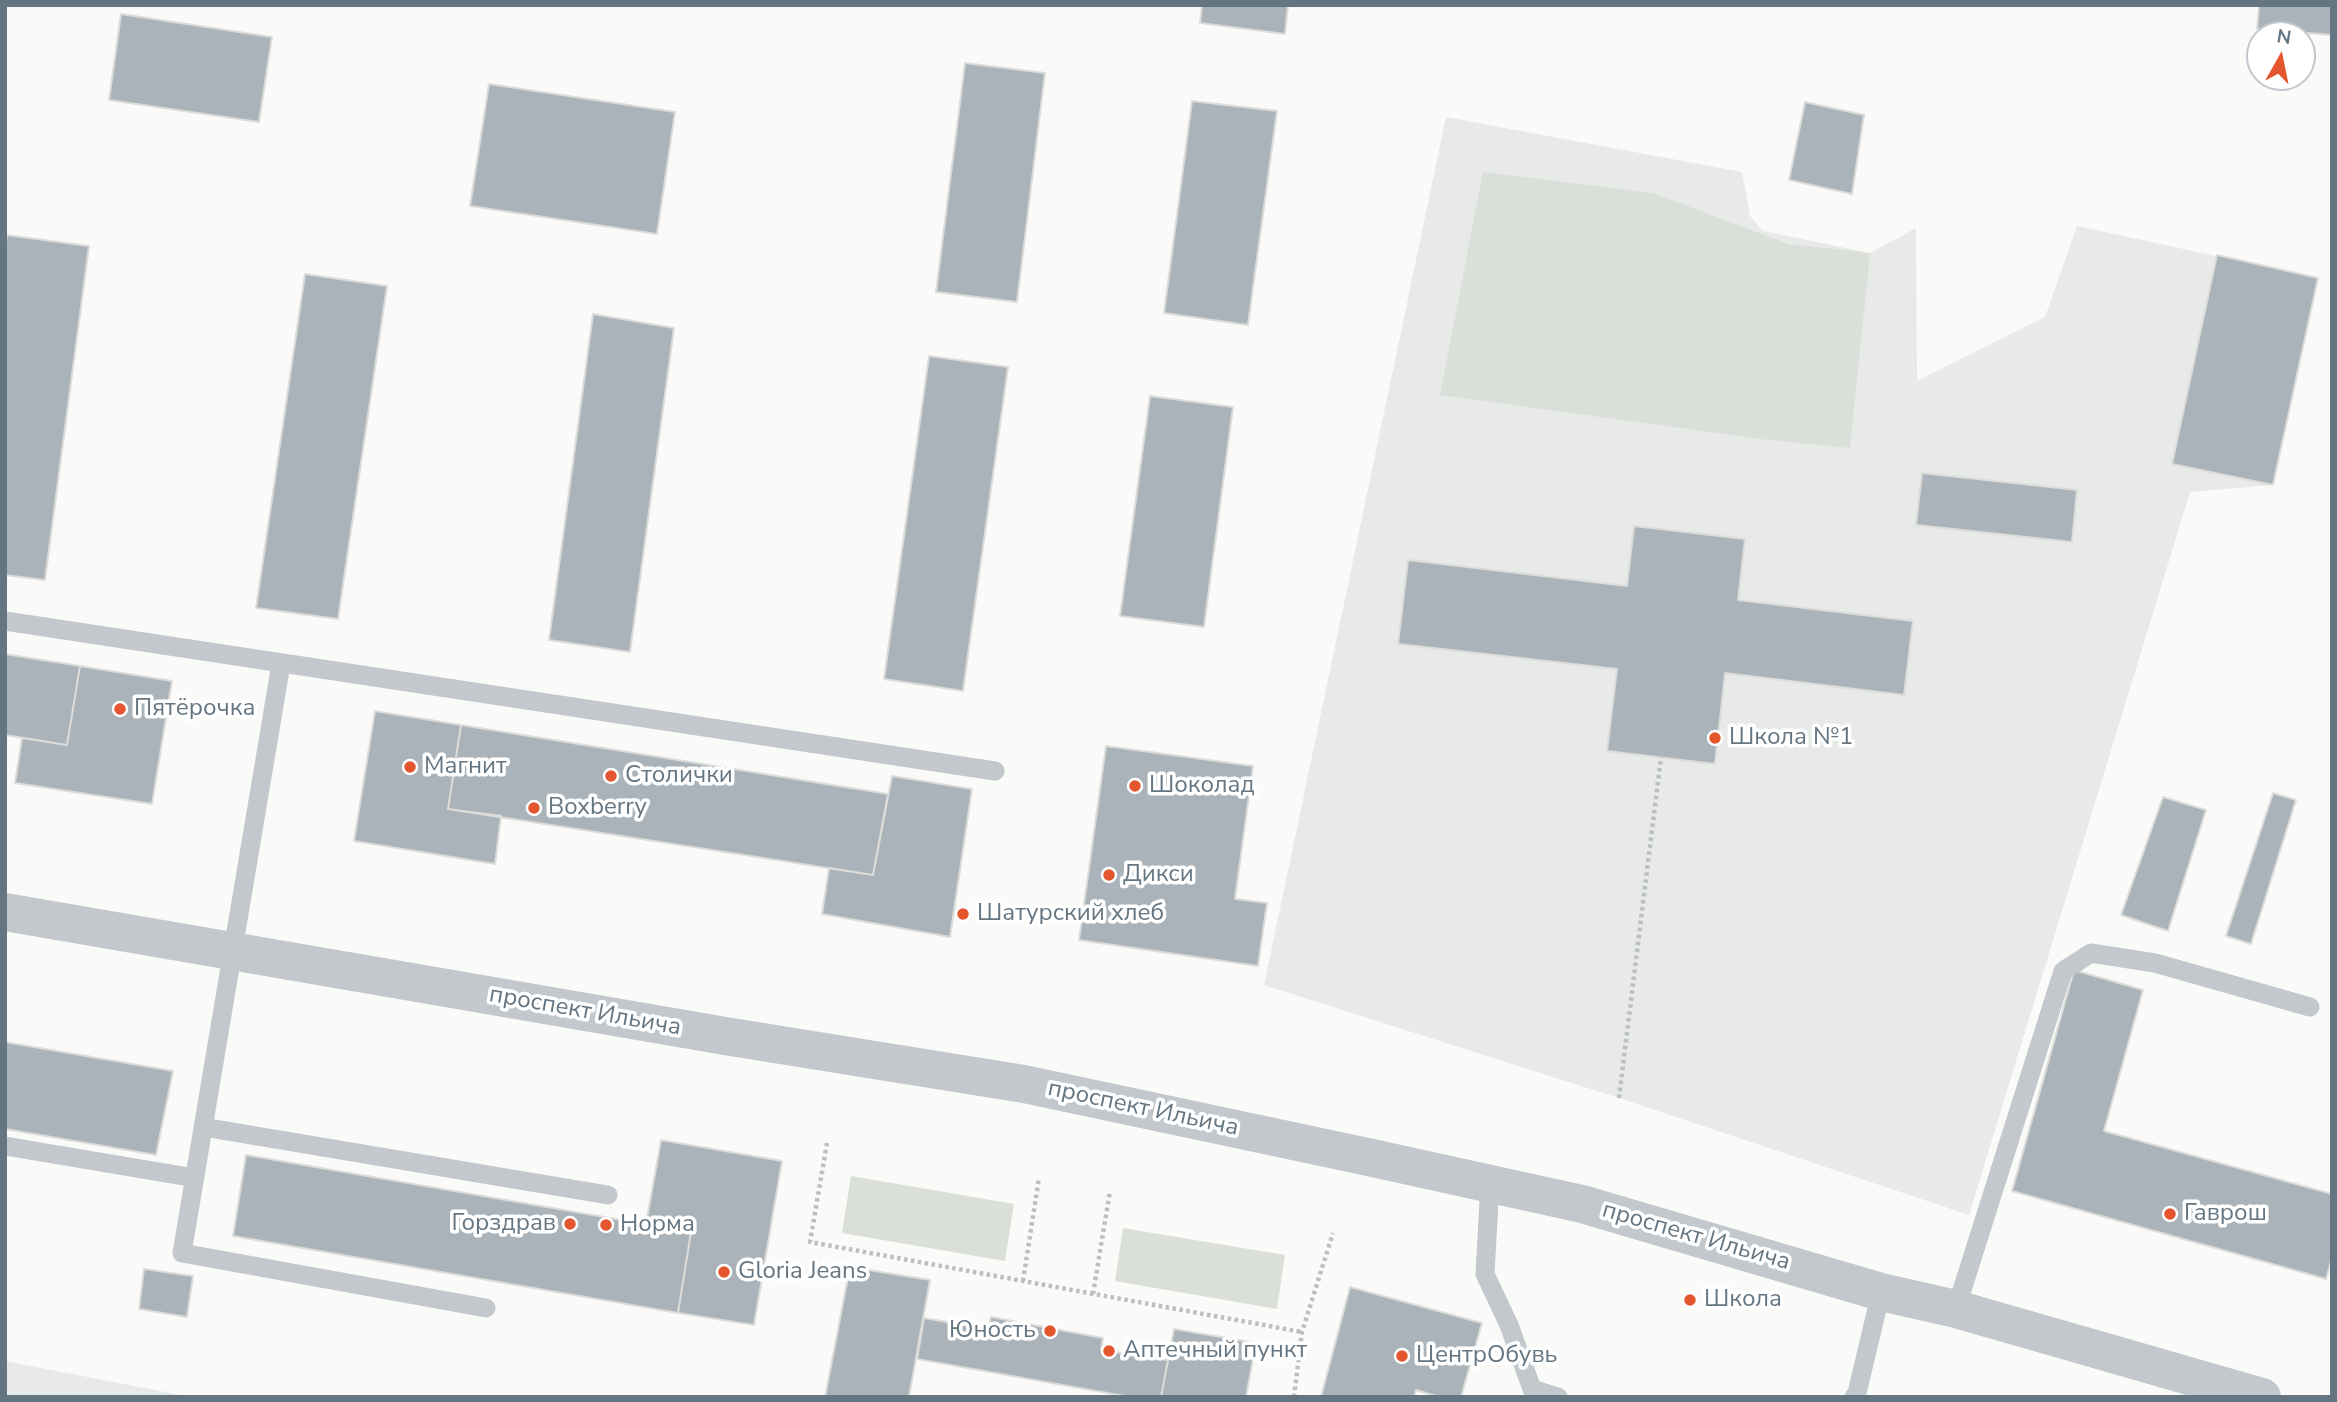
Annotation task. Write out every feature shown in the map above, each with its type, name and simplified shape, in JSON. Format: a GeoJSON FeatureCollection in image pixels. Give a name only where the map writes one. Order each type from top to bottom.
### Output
{"type":"FeatureCollection","features":[{"type":"Feature","properties":{"kind":"street","name":"проспект Ильича"},"geometry":{"type":"LineString","coordinates":[[5,912],[711,1034],[1024,1084],[1490,1183],[1582,1204],[1881,1292],[1956,1309],[2262,1397]]}},
{"type":"Feature","properties":{"kind":"lane"},"geometry":{"type":"LineString","coordinates":[[5,621],[995,771]]}},
{"type":"Feature","properties":{"kind":"lane"},"geometry":{"type":"LineString","coordinates":[[281,664],[182,1253],[486,1308]]}},
{"type":"Feature","properties":{"kind":"lane"},"geometry":{"type":"LineString","coordinates":[[1956,1309],[2063,971],[2091,953],[2155,963],[2310,1007]]}},
{"type":"Feature","properties":{"kind":"lane"},"geometry":{"type":"LineString","coordinates":[[203,1127],[608,1195]]}},
{"type":"Feature","properties":{"kind":"lane"},"geometry":{"type":"LineString","coordinates":[[5,1146],[195,1178]]}},
{"type":"Feature","properties":{"kind":"lane"},"geometry":{"type":"LineString","coordinates":[[1490,1183],[1485,1274],[1509,1325],[1532,1389],[1558,1397]]}},
{"type":"Feature","properties":{"kind":"lane"},"geometry":{"type":"LineString","coordinates":[[1854,1397],[1881,1292]]}},
{"type":"Feature","properties":{"kind":"path"},"geometry":{"type":"LineString","coordinates":[[1619,1098],[1661,757]]}},
{"type":"Feature","properties":{"kind":"path"},"geometry":{"type":"LineString","coordinates":[[827,1143],[810,1242],[1302,1332]]}},
{"type":"Feature","properties":{"kind":"path"},"geometry":{"type":"LineString","coordinates":[[1023,1280],[1039,1178]]}},
{"type":"Feature","properties":{"kind":"path"},"geometry":{"type":"LineString","coordinates":[[1093,1294],[1110,1191]]}},
{"type":"Feature","properties":{"kind":"path"},"geometry":{"type":"LineString","coordinates":[[1294,1397],[1302,1332],[1333,1233]]}},
{"type":"Feature","properties":{"kind":"shaded area","name":"Школа №1"},"geometry":{"type":"Polygon","coordinates":[[[1446,117],[1742,172],[1750,216],[1763,231],[1870,253],[1916,228],[1917,381],[2045,317],[2077,226],[2318,278],[2273,485],[2190,492],[1969,1215],[1619,1098],[1264,985],[1446,117]]]}},
{"type":"Feature","properties":{"kind":"shaded area"},"geometry":{"type":"Polygon","coordinates":[[[1483,172],[1653,193],[1788,244],[1870,253],[1850,448],[1768,440],[1440,395],[1483,172]]]}},
{"type":"Feature","properties":{"kind":"shaded area"},"geometry":{"type":"Polygon","coordinates":[[[851,1176],[1014,1204],[1005,1261],[842,1233],[851,1176]]]}},
{"type":"Feature","properties":{"kind":"shaded area"},"geometry":{"type":"Polygon","coordinates":[[[1123,1228],[1285,1255],[1277,1309],[1115,1281],[1123,1228]]]}},
{"type":"Feature","properties":{"kind":"shaded area"},"geometry":{"type":"Polygon","coordinates":[[[5,1361],[191,1397],[5,1397],[5,1361]]]}},
{"type":"Feature","properties":{"kind":"building"},"geometry":{"type":"Polygon","coordinates":[[[1202,5],[1288,5],[1285,34],[1200,23],[1202,5]]]}},
{"type":"Feature","properties":{"kind":"building"},"geometry":{"type":"Polygon","coordinates":[[[2259,5],[2332,5],[2332,35],[2316,34],[2316,21],[2258,21],[2259,5]]]}},
{"type":"Feature","properties":{"kind":"building"},"geometry":{"type":"Polygon","coordinates":[[[121,14],[272,37],[259,122],[109,100],[121,14]]]}},
{"type":"Feature","properties":{"kind":"building"},"geometry":{"type":"Polygon","coordinates":[[[965,63],[1045,73],[1017,302],[936,292],[965,63]]]}},
{"type":"Feature","properties":{"kind":"building"},"geometry":{"type":"Polygon","coordinates":[[[489,84],[675,112],[657,234],[470,206],[489,84]]]}},
{"type":"Feature","properties":{"kind":"building"},"geometry":{"type":"Polygon","coordinates":[[[1192,101],[1277,111],[1248,325],[1164,313],[1192,101]]]}},
{"type":"Feature","properties":{"kind":"building"},"geometry":{"type":"Polygon","coordinates":[[[1805,102],[1864,115],[1852,194],[1789,180],[1805,102]]]}},
{"type":"Feature","properties":{"kind":"building"},"geometry":{"type":"Polygon","coordinates":[[[7,235],[89,246],[45,580],[5,575],[7,235]]]}},
{"type":"Feature","properties":{"kind":"building"},"geometry":{"type":"Polygon","coordinates":[[[2217,255],[2318,278],[2273,485],[2172,464],[2217,255]]]}},
{"type":"Feature","properties":{"kind":"building"},"geometry":{"type":"Polygon","coordinates":[[[305,274],[387,286],[338,619],[256,608],[305,274]]]}},
{"type":"Feature","properties":{"kind":"building"},"geometry":{"type":"Polygon","coordinates":[[[593,314],[674,328],[630,652],[549,640],[593,314]]]}},
{"type":"Feature","properties":{"kind":"building"},"geometry":{"type":"Polygon","coordinates":[[[929,356],[1008,367],[963,691],[884,679],[929,356]]]}},
{"type":"Feature","properties":{"kind":"building"},"geometry":{"type":"Polygon","coordinates":[[[1150,396],[1233,407],[1204,627],[1120,616],[1150,396]]]}},
{"type":"Feature","properties":{"kind":"building"},"geometry":{"type":"Polygon","coordinates":[[[1922,473],[2077,490],[2072,542],[1916,525],[1922,473]]]}},
{"type":"Feature","properties":{"kind":"building"},"geometry":{"type":"Polygon","coordinates":[[[1634,526],[1745,539],[1738,600],[1913,621],[1904,695],[1725,673],[1715,764],[1607,751],[1617,669],[1398,644],[1408,560],[1627,586],[1634,526]]]}},
{"type":"Feature","properties":{"kind":"building"},"geometry":{"type":"Polygon","coordinates":[[[5,654],[80,666],[67,745],[5,735],[5,654]]]}},
{"type":"Feature","properties":{"kind":"building","name":"Пятёрочка"},"geometry":{"type":"Polygon","coordinates":[[[80,666],[172,681],[152,804],[15,783],[22,738],[67,745],[80,666]]]}},
{"type":"Feature","properties":{"kind":"building","name":"Магнит"},"geometry":{"type":"Polygon","coordinates":[[[375,711],[461,725],[448,809],[501,816],[495,864],[354,841],[375,711]]]}},
{"type":"Feature","properties":{"kind":"building"},"geometry":{"type":"Polygon","coordinates":[[[461,725],[888,794],[873,875],[448,809],[461,725]]]}},
{"type":"Feature","properties":{"kind":"building"},"geometry":{"type":"Polygon","coordinates":[[[1106,746],[1253,766],[1235,899],[1267,903],[1258,966],[1079,940],[1106,746]]]}},
{"type":"Feature","properties":{"kind":"building"},"geometry":{"type":"Polygon","coordinates":[[[892,776],[972,789],[950,937],[822,914],[829,868],[873,875],[892,776]]]}},
{"type":"Feature","properties":{"kind":"building"},"geometry":{"type":"Polygon","coordinates":[[[2273,793],[2296,800],[2251,944],[2226,936],[2273,793]]]}},
{"type":"Feature","properties":{"kind":"building"},"geometry":{"type":"Polygon","coordinates":[[[2163,797],[2206,810],[2168,931],[2121,915],[2163,797]]]}},
{"type":"Feature","properties":{"kind":"building"},"geometry":{"type":"Polygon","coordinates":[[[2074,970],[2143,990],[2104,1131],[2332,1194],[2332,1257],[2326,1279],[2012,1191],[2074,970]]]}},
{"type":"Feature","properties":{"kind":"building"},"geometry":{"type":"Polygon","coordinates":[[[5,1042],[173,1071],[156,1155],[5,1129],[5,1042]]]}},
{"type":"Feature","properties":{"kind":"building","name":"Gloria Jeans"},"geometry":{"type":"Polygon","coordinates":[[[661,1140],[782,1161],[754,1325],[678,1313],[691,1232],[646,1224],[661,1140]]]}},
{"type":"Feature","properties":{"kind":"building"},"geometry":{"type":"Polygon","coordinates":[[[246,1155],[691,1232],[678,1313],[233,1236],[246,1155]]]}},
{"type":"Feature","properties":{"kind":"building"},"geometry":{"type":"Polygon","coordinates":[[[850,1267],[930,1280],[909,1397],[825,1397],[850,1267]]]}},
{"type":"Feature","properties":{"kind":"building"},"geometry":{"type":"Polygon","coordinates":[[[144,1269],[193,1276],[187,1317],[139,1309],[144,1269]]]}},
{"type":"Feature","properties":{"kind":"building","name":"ЦентрОбувь"},"geometry":{"type":"Polygon","coordinates":[[[1350,1287],[1482,1323],[1461,1397],[1440,1397],[1416,1390],[1414,1397],[1321,1397],[1350,1287]]]}},
{"type":"Feature","properties":{"kind":"building"},"geometry":{"type":"Polygon","coordinates":[[[991,1317],[1103,1338],[1101,1350],[1168,1360],[1161,1397],[1130,1397],[917,1359],[924,1318],[988,1329],[991,1317]]]}},
{"type":"Feature","properties":{"kind":"building"},"geometry":{"type":"Polygon","coordinates":[[[1174,1329],[1256,1343],[1246,1397],[1161,1397],[1174,1329]]]}},
{"type":"Feature","properties":{"kind":"place","name":"Пятёрочка"},"geometry":{"type":"Point","coordinates":[120,709]}},
{"type":"Feature","properties":{"kind":"place","name":"Школа №1"},"geometry":{"type":"Point","coordinates":[1715,738]}},
{"type":"Feature","properties":{"kind":"place","name":"Магнит"},"geometry":{"type":"Point","coordinates":[410,767]}},
{"type":"Feature","properties":{"kind":"place","name":"Столички"},"geometry":{"type":"Point","coordinates":[611,776]}},
{"type":"Feature","properties":{"kind":"place","name":"Шоколад"},"geometry":{"type":"Point","coordinates":[1135,786]}},
{"type":"Feature","properties":{"kind":"place","name":"Boxberry"},"geometry":{"type":"Point","coordinates":[534,808]}},
{"type":"Feature","properties":{"kind":"place","name":"Дикси"},"geometry":{"type":"Point","coordinates":[1109,875]}},
{"type":"Feature","properties":{"kind":"place","name":"Шатурский хлеб"},"geometry":{"type":"Point","coordinates":[963,914]}},
{"type":"Feature","properties":{"kind":"place","name":"Гаврош"},"geometry":{"type":"Point","coordinates":[2170,1214]}},
{"type":"Feature","properties":{"kind":"place","name":"Горздрав"},"geometry":{"type":"Point","coordinates":[570,1224]}},
{"type":"Feature","properties":{"kind":"place","name":"Норма"},"geometry":{"type":"Point","coordinates":[606,1225]}},
{"type":"Feature","properties":{"kind":"place","name":"Gloria Jeans"},"geometry":{"type":"Point","coordinates":[724,1272]}},
{"type":"Feature","properties":{"kind":"place","name":"Школа"},"geometry":{"type":"Point","coordinates":[1690,1300]}},
{"type":"Feature","properties":{"kind":"place","name":"Юность"},"geometry":{"type":"Point","coordinates":[1050,1331]}},
{"type":"Feature","properties":{"kind":"place","name":"Аптечный пункт"},"geometry":{"type":"Point","coordinates":[1109,1351]}},
{"type":"Feature","properties":{"kind":"place","name":"ЦентрОбувь"},"geometry":{"type":"Point","coordinates":[1402,1356]}}]}
